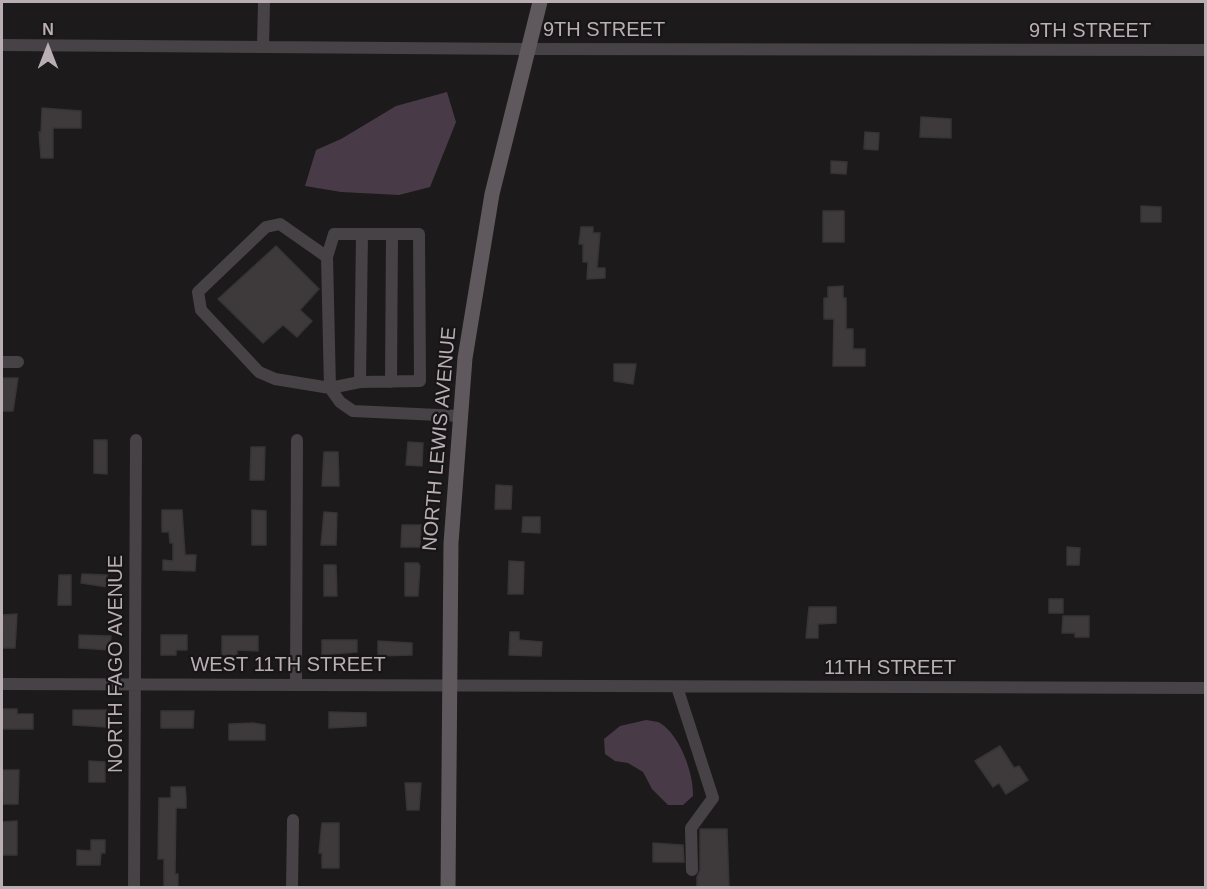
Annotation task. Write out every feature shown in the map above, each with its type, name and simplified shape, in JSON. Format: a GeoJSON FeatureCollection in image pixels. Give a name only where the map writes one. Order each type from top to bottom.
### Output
{"type":"FeatureCollection","features":[{"type":"Feature","properties":{"kind":"main road","name":"NORTH LEWIS AVENUE"},"geometry":{"type":"LineString","coordinates":[[448,888],[452,686],[451,543],[460,416],[479,258],[492,195],[540,2]]}},
{"type":"Feature","properties":{"kind":"street"},"geometry":{"type":"LineString","coordinates":[[263,47],[264,2]]}},
{"type":"Feature","properties":{"kind":"street","name":"9TH STREET"},"geometry":{"type":"LineString","coordinates":[[2,45],[528,49],[1206,50]]}},
{"type":"Feature","properties":{"kind":"street"},"geometry":{"type":"LineString","coordinates":[[327,257],[280,224],[266,227],[198,292],[201,310],[259,372],[275,379],[330,388],[360,382],[420,381],[419,234],[334,234],[327,257],[330,388],[340,402],[353,411],[460,416]]}},
{"type":"Feature","properties":{"kind":"street"},"geometry":{"type":"LineString","coordinates":[[360,382],[362,234]]}},
{"type":"Feature","properties":{"kind":"street"},"geometry":{"type":"LineString","coordinates":[[391,382],[392,234]]}},
{"type":"Feature","properties":{"kind":"street"},"geometry":{"type":"LineString","coordinates":[[2,362],[18,362]]}},
{"type":"Feature","properties":{"kind":"street","name":"NORTH FAGO AVENUE"},"geometry":{"type":"LineString","coordinates":[[134,888],[136,440]]}},
{"type":"Feature","properties":{"kind":"street"},"geometry":{"type":"LineString","coordinates":[[296,684],[297,440]]}},
{"type":"Feature","properties":{"kind":"street","name":"WEST 11TH STREET"},"geometry":{"type":"LineString","coordinates":[[2,684],[575,687]]}},
{"type":"Feature","properties":{"kind":"street","name":"11TH STREET"},"geometry":{"type":"LineString","coordinates":[[575,687],[1206,688]]}},
{"type":"Feature","properties":{"kind":"street"},"geometry":{"type":"LineString","coordinates":[[677,687],[713,798],[691,828],[692,870]]}},
{"type":"Feature","properties":{"kind":"street"},"geometry":{"type":"LineString","coordinates":[[292,888],[293,820]]}},
{"type":"Feature","properties":{"kind":"shaded area"},"geometry":{"type":"Polygon","coordinates":[[[447,92],[456,122],[430,187],[399,195],[341,192],[305,186],[316,150],[341,139],[396,106],[447,92]]]}},
{"type":"Feature","properties":{"kind":"shaded area"},"geometry":{"type":"Polygon","coordinates":[[[646,720],[659,722],[667,729],[674,736],[684,756],[691,777],[693,796],[683,805],[668,805],[652,789],[643,772],[628,763],[615,761],[605,754],[604,739],[620,726],[646,720]]]}},
{"type":"Feature","properties":{"kind":"building"},"geometry":{"type":"Polygon","coordinates":[[[42,108],[81,111],[81,128],[53,128],[53,158],[41,158],[39,132],[41,132],[42,108]]]}},
{"type":"Feature","properties":{"kind":"building"},"geometry":{"type":"Polygon","coordinates":[[[921,117],[951,119],[951,138],[920,137],[921,117]]]}},
{"type":"Feature","properties":{"kind":"building"},"geometry":{"type":"Polygon","coordinates":[[[865,132],[879,133],[878,150],[864,149],[865,132]]]}},
{"type":"Feature","properties":{"kind":"building"},"geometry":{"type":"Polygon","coordinates":[[[831,161],[847,162],[846,174],[831,173],[831,161]]]}},
{"type":"Feature","properties":{"kind":"building"},"geometry":{"type":"Polygon","coordinates":[[[1141,206],[1161,207],[1161,222],[1141,222],[1141,206]]]}},
{"type":"Feature","properties":{"kind":"building"},"geometry":{"type":"Polygon","coordinates":[[[823,211],[844,211],[844,242],[823,242],[823,211]]]}},
{"type":"Feature","properties":{"kind":"building"},"geometry":{"type":"Polygon","coordinates":[[[581,227],[593,227],[593,233],[600,233],[597,268],[605,268],[605,278],[587,279],[588,262],[583,262],[583,244],[579,244],[581,227]]]}},
{"type":"Feature","properties":{"kind":"building"},"geometry":{"type":"Polygon","coordinates":[[[276,246],[319,289],[300,310],[312,321],[297,337],[283,325],[263,343],[218,299],[276,246]]]}},
{"type":"Feature","properties":{"kind":"building"},"geometry":{"type":"Polygon","coordinates":[[[843,286],[843,298],[846,298],[846,329],[853,329],[853,349],[865,349],[865,366],[833,366],[834,319],[824,319],[824,298],[828,298],[828,287],[843,286]]]}},
{"type":"Feature","properties":{"kind":"building"},"geometry":{"type":"Polygon","coordinates":[[[614,364],[636,364],[633,384],[614,381],[614,364]]]}},
{"type":"Feature","properties":{"kind":"building"},"geometry":{"type":"Polygon","coordinates":[[[2,378],[18,378],[13,411],[2,411],[2,378]]]}},
{"type":"Feature","properties":{"kind":"building"},"geometry":{"type":"Polygon","coordinates":[[[94,440],[107,440],[107,474],[94,473],[94,440]]]}},
{"type":"Feature","properties":{"kind":"building"},"geometry":{"type":"Polygon","coordinates":[[[408,442],[423,443],[422,466],[406,465],[408,442]]]}},
{"type":"Feature","properties":{"kind":"building"},"geometry":{"type":"Polygon","coordinates":[[[251,447],[265,447],[264,480],[250,480],[251,447]]]}},
{"type":"Feature","properties":{"kind":"building"},"geometry":{"type":"Polygon","coordinates":[[[324,452],[338,452],[339,486],[322,486],[324,452]]]}},
{"type":"Feature","properties":{"kind":"building"},"geometry":{"type":"Polygon","coordinates":[[[496,485],[512,486],[511,509],[495,509],[496,485]]]}},
{"type":"Feature","properties":{"kind":"building"},"geometry":{"type":"Polygon","coordinates":[[[162,510],[182,510],[185,555],[196,555],[195,571],[163,570],[163,560],[173,561],[173,543],[170,543],[169,532],[162,532],[162,510]]]}},
{"type":"Feature","properties":{"kind":"building"},"geometry":{"type":"Polygon","coordinates":[[[252,510],[266,511],[266,545],[252,545],[252,510]]]}},
{"type":"Feature","properties":{"kind":"building"},"geometry":{"type":"Polygon","coordinates":[[[324,512],[337,513],[336,545],[321,545],[324,512]]]}},
{"type":"Feature","properties":{"kind":"building"},"geometry":{"type":"Polygon","coordinates":[[[523,517],[540,517],[540,533],[522,532],[523,517]]]}},
{"type":"Feature","properties":{"kind":"building"},"geometry":{"type":"Polygon","coordinates":[[[402,525],[421,525],[420,547],[401,547],[402,525]]]}},
{"type":"Feature","properties":{"kind":"building"},"geometry":{"type":"Polygon","coordinates":[[[1067,547],[1080,548],[1079,565],[1067,565],[1067,547]]]}},
{"type":"Feature","properties":{"kind":"building"},"geometry":{"type":"Polygon","coordinates":[[[509,561],[524,562],[523,594],[508,594],[509,561]]]}},
{"type":"Feature","properties":{"kind":"building"},"geometry":{"type":"Polygon","coordinates":[[[405,563],[418,563],[420,566],[418,596],[405,596],[405,563]]]}},
{"type":"Feature","properties":{"kind":"building"},"geometry":{"type":"Polygon","coordinates":[[[324,565],[336,565],[337,596],[324,596],[324,565]]]}},
{"type":"Feature","properties":{"kind":"building"},"geometry":{"type":"Polygon","coordinates":[[[82,574],[107,575],[107,587],[81,583],[82,574]]]}},
{"type":"Feature","properties":{"kind":"building"},"geometry":{"type":"Polygon","coordinates":[[[59,575],[71,575],[71,605],[58,605],[59,575]]]}},
{"type":"Feature","properties":{"kind":"building"},"geometry":{"type":"Polygon","coordinates":[[[1049,599],[1063,599],[1063,613],[1049,613],[1049,599]]]}},
{"type":"Feature","properties":{"kind":"building"},"geometry":{"type":"Polygon","coordinates":[[[809,607],[836,607],[836,623],[818,624],[818,638],[806,638],[809,607]]]}},
{"type":"Feature","properties":{"kind":"building"},"geometry":{"type":"Polygon","coordinates":[[[17,614],[15,648],[3,648],[2,615],[17,614]]]}},
{"type":"Feature","properties":{"kind":"building"},"geometry":{"type":"Polygon","coordinates":[[[1063,616],[1089,616],[1089,637],[1075,637],[1075,633],[1062,633],[1063,616]]]}},
{"type":"Feature","properties":{"kind":"building"},"geometry":{"type":"Polygon","coordinates":[[[510,632],[519,632],[519,640],[542,642],[541,656],[509,655],[510,632]]]}},
{"type":"Feature","properties":{"kind":"building"},"geometry":{"type":"Polygon","coordinates":[[[79,635],[111,636],[110,650],[79,648],[79,635]]]}},
{"type":"Feature","properties":{"kind":"building"},"geometry":{"type":"Polygon","coordinates":[[[161,635],[187,635],[187,650],[176,650],[176,655],[161,655],[161,635]]]}},
{"type":"Feature","properties":{"kind":"building"},"geometry":{"type":"Polygon","coordinates":[[[222,636],[258,636],[258,651],[237,650],[237,655],[222,655],[222,636]]]}},
{"type":"Feature","properties":{"kind":"building"},"geometry":{"type":"Polygon","coordinates":[[[322,640],[357,640],[357,652],[322,655],[322,640]]]}},
{"type":"Feature","properties":{"kind":"building"},"geometry":{"type":"Polygon","coordinates":[[[378,641],[412,643],[412,655],[378,656],[378,641]]]}},
{"type":"Feature","properties":{"kind":"building"},"geometry":{"type":"Polygon","coordinates":[[[2,709],[17,709],[17,714],[33,714],[33,729],[2,729],[2,709]]]}},
{"type":"Feature","properties":{"kind":"building"},"geometry":{"type":"Polygon","coordinates":[[[73,710],[106,710],[106,727],[73,725],[73,710]]]}},
{"type":"Feature","properties":{"kind":"building"},"geometry":{"type":"Polygon","coordinates":[[[161,711],[194,711],[193,728],[161,728],[161,711]]]}},
{"type":"Feature","properties":{"kind":"building"},"geometry":{"type":"Polygon","coordinates":[[[329,712],[366,713],[366,726],[329,728],[329,712]]]}},
{"type":"Feature","properties":{"kind":"building"},"geometry":{"type":"Polygon","coordinates":[[[229,724],[265,725],[265,740],[229,740],[229,724]]]}},
{"type":"Feature","properties":{"kind":"building"},"geometry":{"type":"Polygon","coordinates":[[[1000,746],[1014,768],[1019,766],[1028,780],[1006,794],[999,783],[993,787],[975,761],[1000,746]]]}},
{"type":"Feature","properties":{"kind":"building"},"geometry":{"type":"Polygon","coordinates":[[[89,761],[105,762],[105,782],[89,782],[89,761]]]}},
{"type":"Feature","properties":{"kind":"building"},"geometry":{"type":"Polygon","coordinates":[[[2,770],[19,770],[18,804],[3,804],[2,770]]]}},
{"type":"Feature","properties":{"kind":"building"},"geometry":{"type":"Polygon","coordinates":[[[405,783],[421,783],[419,810],[407,810],[405,783]]]}},
{"type":"Feature","properties":{"kind":"building"},"geometry":{"type":"Polygon","coordinates":[[[171,787],[185,787],[186,808],[176,808],[175,874],[178,874],[178,888],[164,888],[164,859],[158,859],[159,798],[171,798],[171,787]]]}},
{"type":"Feature","properties":{"kind":"building"},"geometry":{"type":"Polygon","coordinates":[[[17,821],[17,855],[2,855],[2,822],[17,821]]]}},
{"type":"Feature","properties":{"kind":"building"},"geometry":{"type":"Polygon","coordinates":[[[322,823],[339,823],[339,868],[322,868],[322,853],[319,853],[322,823]]]}},
{"type":"Feature","properties":{"kind":"building"},"geometry":{"type":"Polygon","coordinates":[[[700,829],[727,829],[729,888],[697,888],[697,877],[700,870],[700,829]]]}},
{"type":"Feature","properties":{"kind":"building"},"geometry":{"type":"Polygon","coordinates":[[[91,840],[105,840],[105,853],[101,853],[100,865],[77,865],[77,850],[91,851],[91,840]]]}},
{"type":"Feature","properties":{"kind":"building"},"geometry":{"type":"Polygon","coordinates":[[[653,843],[683,845],[684,862],[653,862],[653,843]]]}}]}
